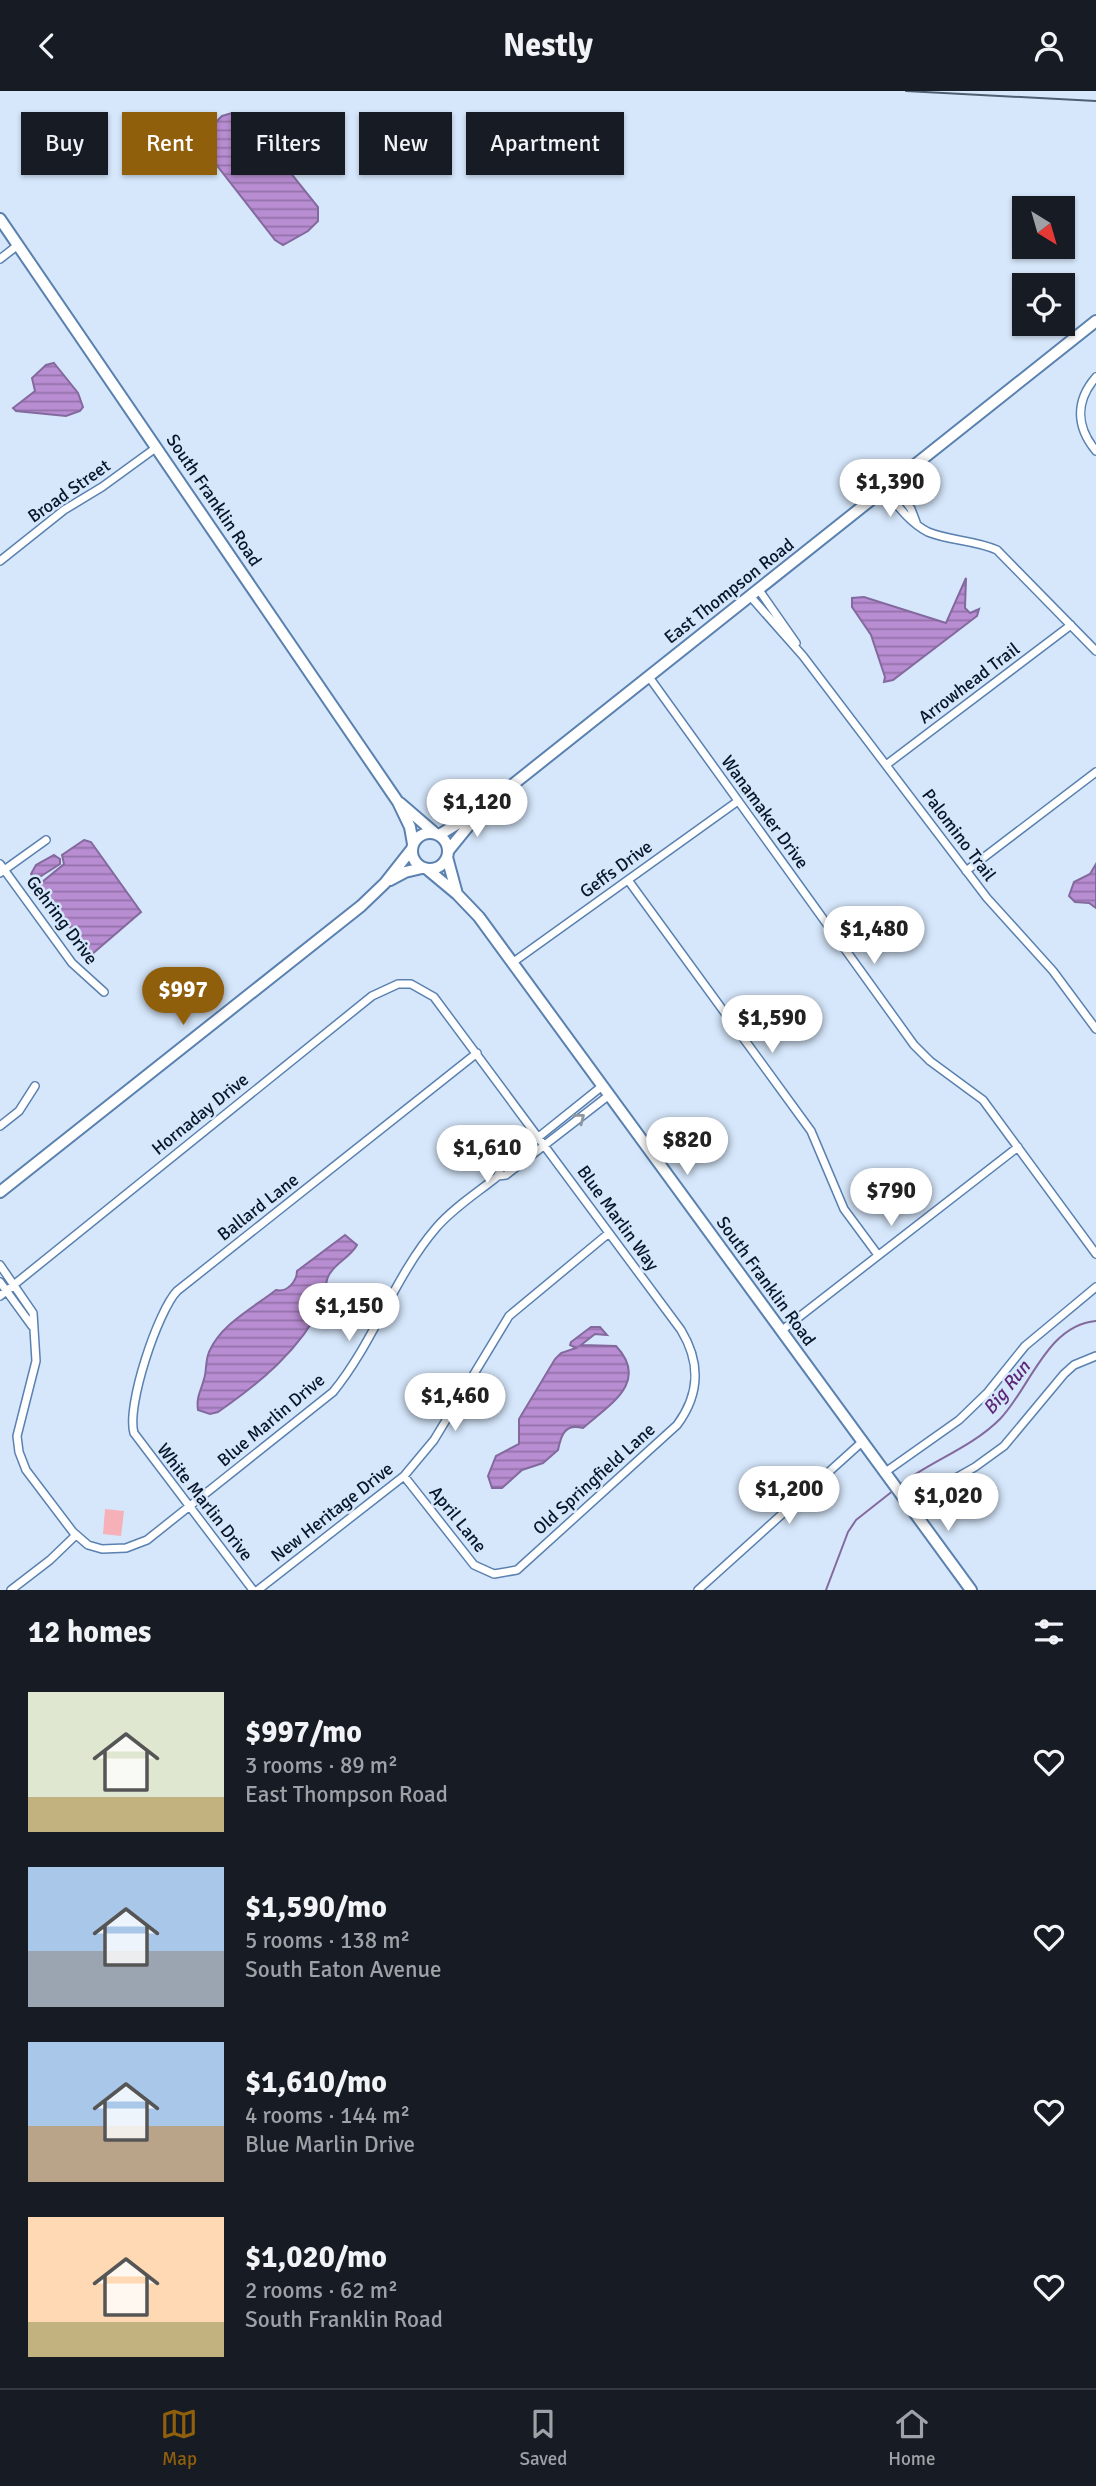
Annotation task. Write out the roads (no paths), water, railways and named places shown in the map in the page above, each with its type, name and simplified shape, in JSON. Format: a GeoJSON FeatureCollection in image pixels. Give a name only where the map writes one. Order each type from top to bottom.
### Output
{"type":"FeatureCollection","features":[{"type":"Feature","properties":{"kind":"main road","name":"South Franklin Road"},"geometry":{"type":"LineString","coordinates":[[0,219],[398,802],[410,827],[412,847]]}},
{"type":"Feature","properties":{"kind":"main road","name":"East Thompson Road"},"geometry":{"type":"LineString","coordinates":[[437,834],[482,809],[1096,321]]}},
{"type":"Feature","properties":{"kind":"main road","name":"South Franklin Road"},"geometry":{"type":"LineString","coordinates":[[398,802],[437,834]]}},
{"type":"Feature","properties":{"kind":"main road","name":"East Thompson Road"},"geometry":{"type":"LineString","coordinates":[[448,854],[482,809]]}},
{"type":"Feature","properties":{"kind":"main road"},"geometry":{"type":"LineString","coordinates":[[0,1192],[361,906],[385,883],[422,834],[437,834],[445,841],[448,854],[438,867],[405,872],[385,883]]}},
{"type":"Feature","properties":{"kind":"main road"},"geometry":{"type":"LineString","coordinates":[[412,847],[414,860],[425,869]]}},
{"type":"Feature","properties":{"kind":"main road","name":"South Franklin Road"},"geometry":{"type":"LineString","coordinates":[[448,854],[457,894]]}},
{"type":"Feature","properties":{"kind":"main road","name":"South Franklin Road"},"geometry":{"type":"LineString","coordinates":[[425,869],[457,894],[512,963],[971,1590]]}},
{"type":"Feature","properties":{"kind":"street"},"geometry":{"type":"LineString","coordinates":[[0,258],[18,245]]}},
{"type":"Feature","properties":{"kind":"street"},"geometry":{"type":"LineString","coordinates":[[1096,377],[1084,394],[1079,416],[1082,431],[1096,451]]}},
{"type":"Feature","properties":{"kind":"street","name":"Broad Street"},"geometry":{"type":"LineString","coordinates":[[0,561],[64,510],[103,487],[157,447]]}},
{"type":"Feature","properties":{"kind":"street"},"geometry":{"type":"LineString","coordinates":[[889,487],[911,509],[916,523],[935,534],[983,544],[997,550],[1096,651]]}},
{"type":"Feature","properties":{"kind":"street","name":"Palomino Trail"},"geometry":{"type":"LineString","coordinates":[[755,593],[781,619],[803,656],[997,911],[1053,971],[1096,1028]]}},
{"type":"Feature","properties":{"kind":"street","name":"Arrowhead Trail"},"geometry":{"type":"LineString","coordinates":[[886,765],[1071,625]]}},
{"type":"Feature","properties":{"kind":"street","name":"Wanamaker Drive"},"geometry":{"type":"LineString","coordinates":[[649,677],[914,1045],[930,1061],[983,1100],[1096,1254]]}},
{"type":"Feature","properties":{"kind":"street"},"geometry":{"type":"LineString","coordinates":[[966,871],[1096,772]]}},
{"type":"Feature","properties":{"kind":"street","name":"Geffs Drive"},"geometry":{"type":"LineString","coordinates":[[512,963],[738,801]]}},
{"type":"Feature","properties":{"kind":"street"},"geometry":{"type":"LineString","coordinates":[[1,869],[46,840]]}},
{"type":"Feature","properties":{"kind":"street","name":"Gehring Drive"},"geometry":{"type":"LineString","coordinates":[[1,869],[72,963],[104,992]]}},
{"type":"Feature","properties":{"kind":"street"},"geometry":{"type":"LineString","coordinates":[[628,880],[811,1132],[844,1209],[878,1255]]}},
{"type":"Feature","properties":{"kind":"street","name":"Hornaday Drive"},"geometry":{"type":"LineString","coordinates":[[3,1294],[372,996],[398,984],[411,984]]}},
{"type":"Feature","properties":{"kind":"street","name":"Blue Marlin Way"},"geometry":{"type":"LineString","coordinates":[[411,984],[433,997],[477,1053],[689,1344],[696,1372],[695,1386]]}},
{"type":"Feature","properties":{"kind":"street","name":"Ballard Lane"},"geometry":{"type":"LineString","coordinates":[[134,1433],[133,1409],[162,1313],[172,1297],[477,1053]]}},
{"type":"Feature","properties":{"kind":"street"},"geometry":{"type":"LineString","coordinates":[[0,1126],[19,1111],[34,1086]]}},
{"type":"Feature","properties":{"kind":"street","name":"Blue Marlin Drive"},"geometry":{"type":"LineString","coordinates":[[498,1176],[500,1168],[539,1137],[605,1091]]}},
{"type":"Feature","properties":{"kind":"street","name":"Blue Marlin Drive"},"geometry":{"type":"LineString","coordinates":[[76,1535],[102,1549],[126,1548],[147,1540],[333,1392],[351,1368],[430,1236],[448,1216],[498,1176],[506,1175],[545,1145],[605,1091]]}},
{"type":"Feature","properties":{"kind":"street"},"geometry":{"type":"LineString","coordinates":[[781,1331],[1018,1147]]}},
{"type":"Feature","properties":{"kind":"street","name":"New Heritage Drive"},"geometry":{"type":"LineString","coordinates":[[258,1590],[404,1476],[434,1440],[509,1316],[609,1233]]}},
{"type":"Feature","properties":{"kind":"street"},"geometry":{"type":"LineString","coordinates":[[0,1265],[15,1283],[33,1313],[36,1361],[19,1425],[19,1452],[26,1470],[76,1535],[50,1560],[11,1590]]}},
{"type":"Feature","properties":{"kind":"street"},"geometry":{"type":"LineString","coordinates":[[0,1282],[3,1294],[32,1327]]}},
{"type":"Feature","properties":{"kind":"street"},"geometry":{"type":"LineString","coordinates":[[888,1477],[959,1420],[988,1392],[1025,1346],[1096,1287]]}},
{"type":"Feature","properties":{"kind":"street"},"geometry":{"type":"LineString","coordinates":[[908,1505],[975,1467],[1003,1445],[1064,1374],[1074,1365],[1096,1356]]}},
{"type":"Feature","properties":{"kind":"street","name":"Old Springfield Lane"},"geometry":{"type":"LineString","coordinates":[[494,1574],[517,1570],[526,1563],[677,1425],[692,1401],[695,1386]]}},
{"type":"Feature","properties":{"kind":"street","name":"White Marlin Drive"},"geometry":{"type":"LineString","coordinates":[[134,1433],[253,1590]]}},
{"type":"Feature","properties":{"kind":"street"},"geometry":{"type":"LineString","coordinates":[[698,1590],[862,1442]]}},
{"type":"Feature","properties":{"kind":"street","name":"April Lane"},"geometry":{"type":"LineString","coordinates":[[404,1476],[469,1561],[494,1574]]}},
{"type":"Feature","properties":{"kind":"street"},"geometry":{"type":"LineString","coordinates":[[493,1584],[494,1574]]}},
{"type":"Feature","properties":{"kind":"waterway","name":"Big Run"},"geometry":{"type":"LineString","coordinates":[[901,1484],[989,1429],[1011,1406],[1052,1346],[1079,1325],[1096,1321]]}},
{"type":"Feature","properties":{"kind":"waterway","name":"Big Run"},"geometry":{"type":"LineString","coordinates":[[826,1590],[848,1532],[856,1520],[894,1490]]}},
{"type":"Feature","properties":{"kind":"railway"},"geometry":{"type":"LineString","coordinates":[[906,91],[1096,101]]}}]}
